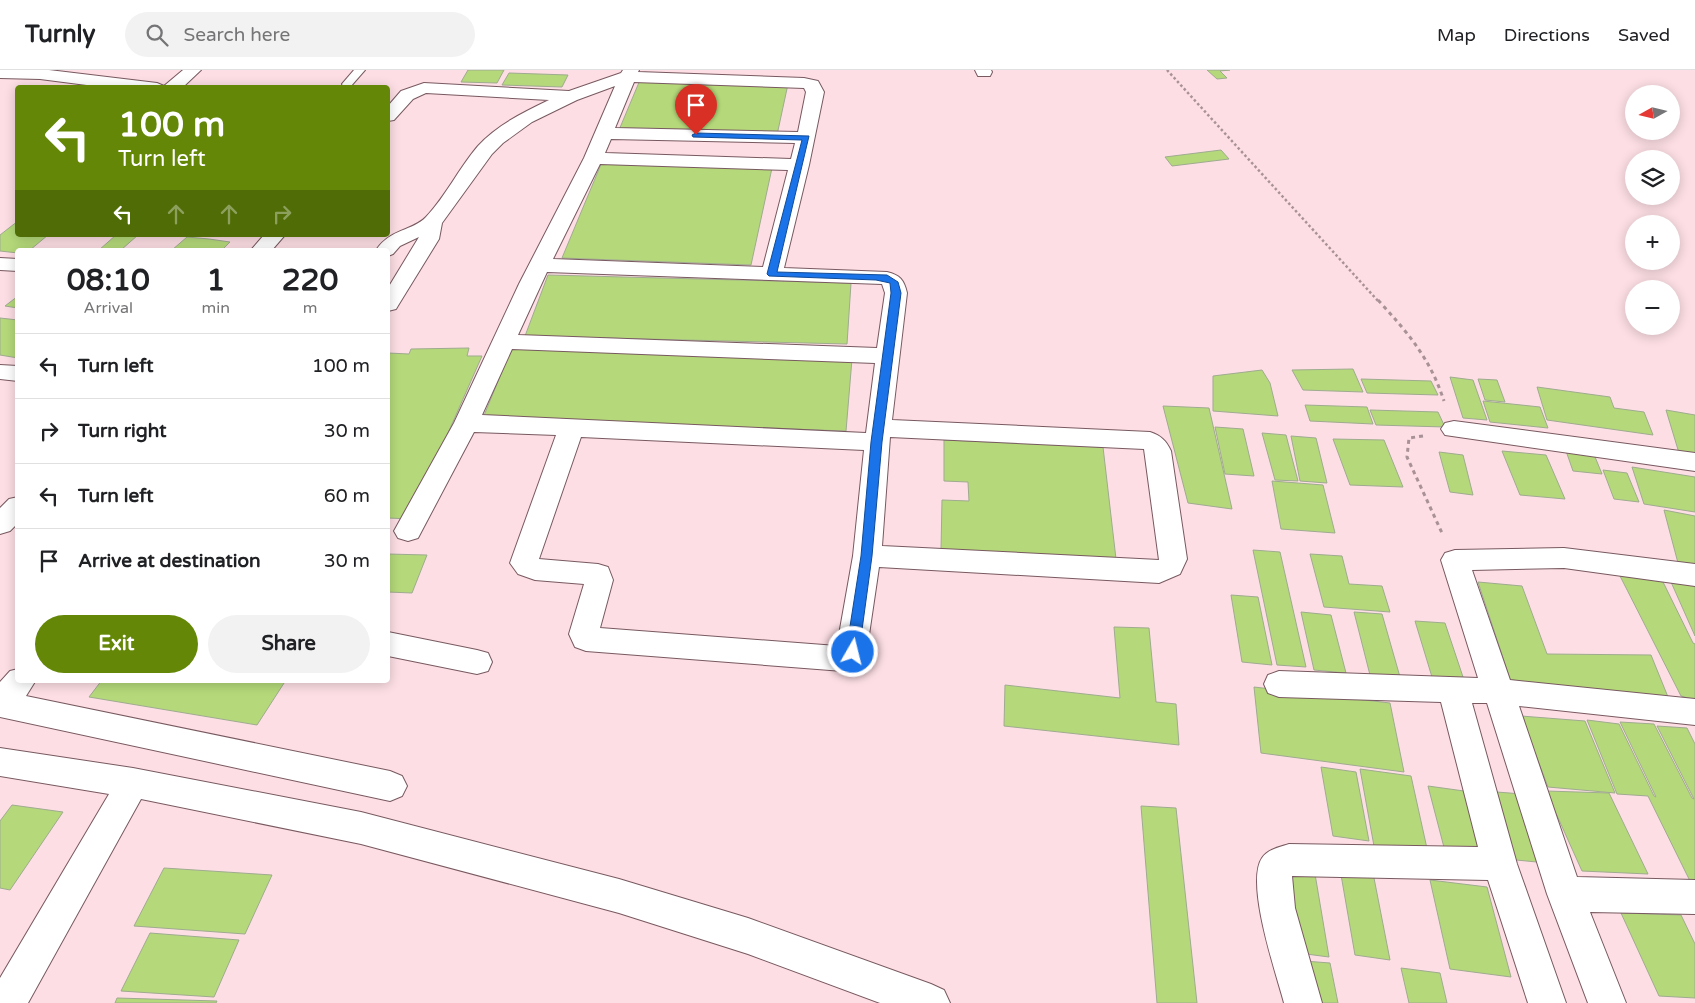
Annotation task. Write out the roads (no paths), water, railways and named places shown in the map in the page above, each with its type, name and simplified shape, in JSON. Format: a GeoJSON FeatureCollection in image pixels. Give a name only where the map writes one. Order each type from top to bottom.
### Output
{"type":"FeatureCollection","features":[{"type":"Feature","properties":{"kind":"street"},"geometry":{"type":"LineString","coordinates":[[175,85],[193,70]]}},
{"type":"Feature","properties":{"kind":"street"},"geometry":{"type":"LineString","coordinates":[[0,73],[40,74],[132,85]]}},
{"type":"Feature","properties":{"kind":"street"},"geometry":{"type":"LineString","coordinates":[[408,532],[466,423],[503,342],[593,158],[628,74]]}},
{"type":"Feature","properties":{"kind":"street"},"geometry":{"type":"LineString","coordinates":[[390,301],[429,239],[432,223],[496,139],[526,118],[571,96],[628,74],[804,83],[812,85],[815,92],[806,138],[772,274]]}},
{"type":"Feature","properties":{"kind":"street"},"geometry":{"type":"LineString","coordinates":[[390,114],[407,96],[424,88],[571,96]]}},
{"type":"Feature","properties":{"kind":"street"},"geometry":{"type":"LineString","coordinates":[[603,133],[806,138]]}},
{"type":"Feature","properties":{"kind":"street"},"geometry":{"type":"LineString","coordinates":[[593,158],[800,164]]}},
{"type":"Feature","properties":{"kind":"street"},"geometry":{"type":"LineString","coordinates":[[388,248],[393,242],[432,223]]}},
{"type":"Feature","properties":{"kind":"street"},"geometry":{"type":"LineString","coordinates":[[262,248],[273,237]]}},
{"type":"Feature","properties":{"kind":"street"},"geometry":{"type":"LineString","coordinates":[[0,264],[15,265]]}},
{"type":"Feature","properties":{"kind":"street"},"geometry":{"type":"LineString","coordinates":[[540,265],[876,277],[887,278],[894,282],[896,293],[878,435],[867,556],[853,652],[847,658],[586,639],[584,634],[599,580],[598,575],[535,569],[528,567],[524,563],[571,428]]}},
{"type":"Feature","properties":{"kind":"street"},"geometry":{"type":"LineString","coordinates":[[503,342],[889,356]]}},
{"type":"Feature","properties":{"kind":"street"},"geometry":{"type":"LineString","coordinates":[[0,372],[15,374]]}},
{"type":"Feature","properties":{"kind":"street"},"geometry":{"type":"LineString","coordinates":[[466,423],[571,428],[1150,441],[1156,446],[1158,451],[1173,559],[1172,565],[1167,570],[1158,572],[867,556]]}},
{"type":"Feature","properties":{"kind":"street"},"geometry":{"type":"LineString","coordinates":[[1454,430],[1695,462]]}},
{"type":"Feature","properties":{"kind":"street"},"geometry":{"type":"LineString","coordinates":[[0,524],[15,509]]}},
{"type":"Feature","properties":{"kind":"street"},"geometry":{"type":"LineString","coordinates":[[1607,1003],[1565,894],[1455,560],[1564,558],[1695,575]]}},
{"type":"Feature","properties":{"kind":"street"},"geometry":{"type":"LineString","coordinates":[[390,644],[477,662]]}},
{"type":"Feature","properties":{"kind":"street"},"geometry":{"type":"LineString","coordinates":[[18,683],[0,704],[390,786]]}},
{"type":"Feature","properties":{"kind":"street"},"geometry":{"type":"LineString","coordinates":[[1279,684],[1497,692],[1695,712]]}},
{"type":"Feature","properties":{"kind":"street"},"geometry":{"type":"LineString","coordinates":[[1453,690],[1500,864],[1546,1003]]}},
{"type":"Feature","properties":{"kind":"street"},"geometry":{"type":"LineString","coordinates":[[0,762],[133,783],[361,828],[619,896],[748,936],[931,1003]]}},
{"type":"Feature","properties":{"kind":"street"},"geometry":{"type":"LineString","coordinates":[[7,1003],[133,783]]}},
{"type":"Feature","properties":{"kind":"street"},"geometry":{"type":"LineString","coordinates":[[1303,1003],[1277,908],[1274,870],[1280,864],[1289,860],[1500,864]]}},
{"type":"Feature","properties":{"kind":"street"},"geometry":{"type":"LineString","coordinates":[[1565,894],[1695,897]]}},
{"type":"Feature","properties":{"kind":"lane"},"geometry":{"type":"LineString","coordinates":[[347,84],[360,70]]}}]}
